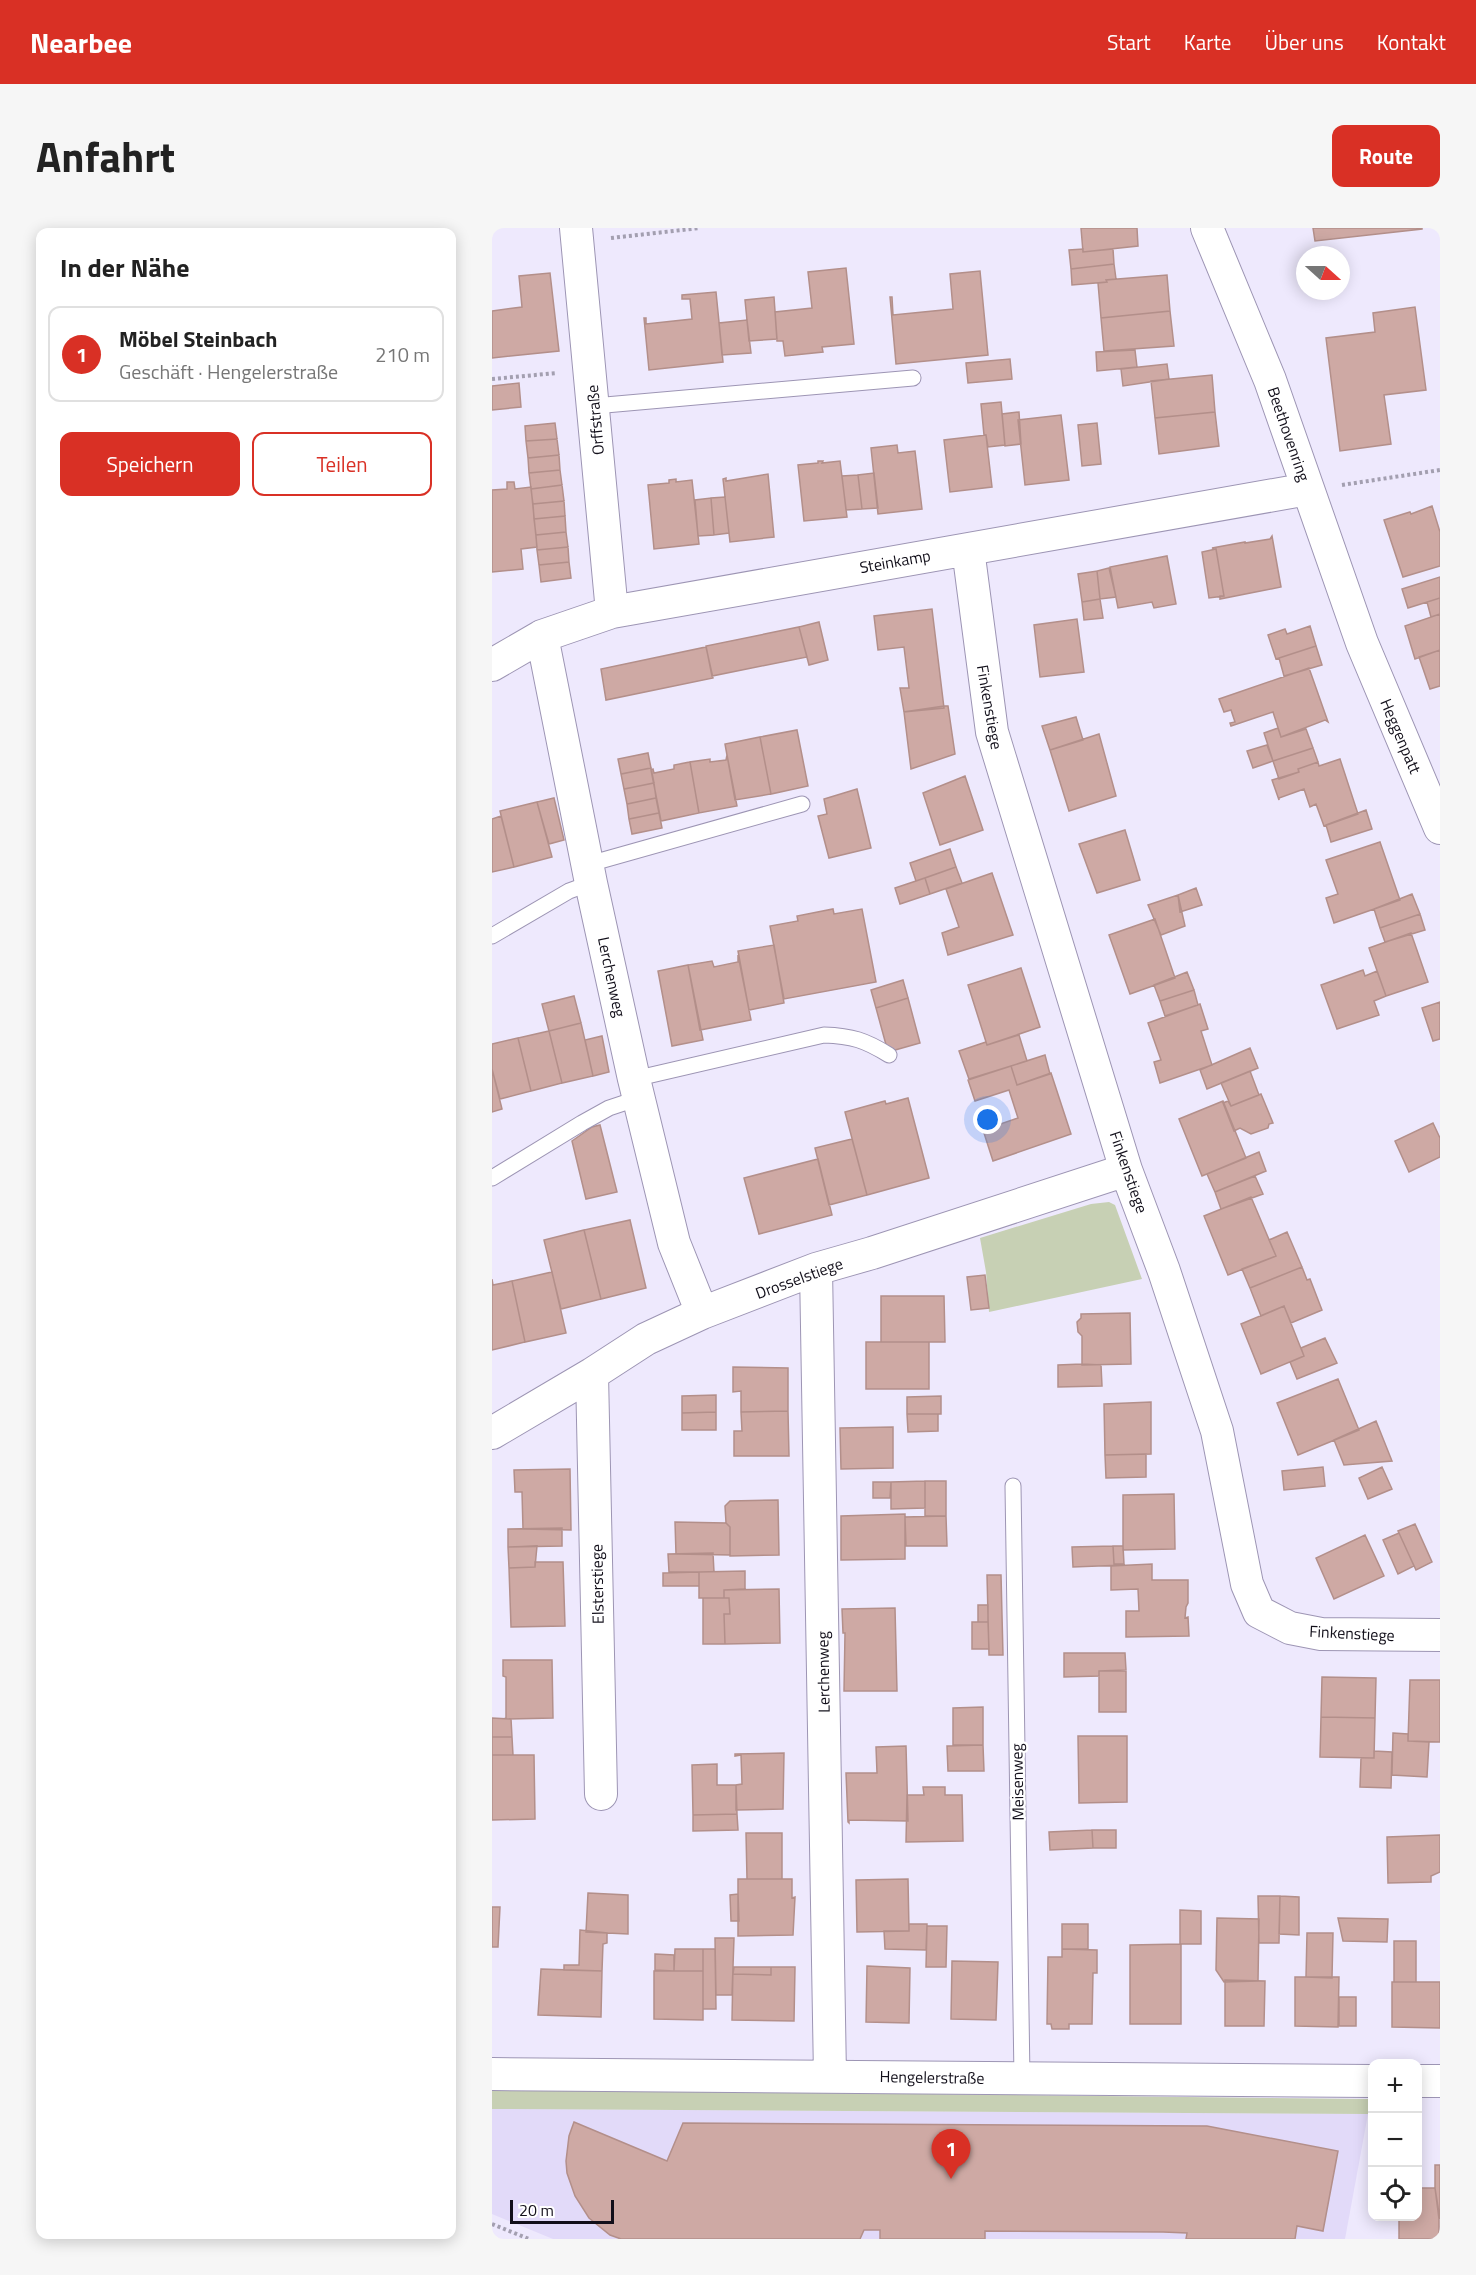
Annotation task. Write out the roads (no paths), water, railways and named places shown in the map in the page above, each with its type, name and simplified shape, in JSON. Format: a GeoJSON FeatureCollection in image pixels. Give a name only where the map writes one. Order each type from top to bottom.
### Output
{"type":"FeatureCollection","features":[{"type":"Feature","properties":{"kind":"street","name":"Beethovenring"},"geometry":{"type":"LineString","coordinates":[[1207,228],[1270,380],[1362,643]]}},
{"type":"Feature","properties":{"kind":"street","name":"Orffstraße"},"geometry":{"type":"LineString","coordinates":[[576,235],[612,612]]}},
{"type":"Feature","properties":{"kind":"street","name":"Steinkamp"},"geometry":{"type":"LineString","coordinates":[[492,665],[542,636],[612,612],[1308,489]]}},
{"type":"Feature","properties":{"kind":"street","name":"Finkenstiege"},"geometry":{"type":"LineString","coordinates":[[968,549],[992,732],[1126,1170],[1164,1270],[1217,1431],[1247,1584],[1259,1612],[1290,1628],[1321,1634],[1440,1635]]}},
{"type":"Feature","properties":{"kind":"street","name":"Lerchenweg"},"geometry":{"type":"LineString","coordinates":[[542,636],[590,874],[637,1088],[675,1244],[702,1313]]}},
{"type":"Feature","properties":{"kind":"street","name":"Heggenpatt"},"geometry":{"type":"LineString","coordinates":[[1362,643],[1440,828]]}},
{"type":"Feature","properties":{"kind":"street","name":"Drosselstiege"},"geometry":{"type":"LineString","coordinates":[[492,1433],[646,1339],[702,1313],[816,1269],[1126,1170]]}},
{"type":"Feature","properties":{"kind":"street","name":"Lerchenweg"},"geometry":{"type":"LineString","coordinates":[[816,1269],[830,2076]]}},
{"type":"Feature","properties":{"kind":"street","name":"Elsterstiege"},"geometry":{"type":"LineString","coordinates":[[592,1374],[601,1794]]}},
{"type":"Feature","properties":{"kind":"street","name":"Hengelerstraße"},"geometry":{"type":"LineString","coordinates":[[492,2074],[1368,2081]]}},
{"type":"Feature","properties":{"kind":"street"},"geometry":{"type":"LineString","coordinates":[[1422,2081],[1440,2081]]}},
{"type":"Feature","properties":{"kind":"lane"},"geometry":{"type":"LineString","coordinates":[[594,406],[913,378]]}},
{"type":"Feature","properties":{"kind":"lane"},"geometry":{"type":"LineString","coordinates":[[492,936],[569,891],[590,874],[802,804]]}},
{"type":"Feature","properties":{"kind":"lane"},"geometry":{"type":"LineString","coordinates":[[492,1178],[609,1108],[637,1088],[824,1035],[843,1035],[865,1041],[889,1055]]}},
{"type":"Feature","properties":{"kind":"lane","name":"Meisenweg"},"geometry":{"type":"LineString","coordinates":[[1013,1486],[1022,2078]]}},
{"type":"Feature","properties":{"kind":"place","name":"Möbel Steinbach"},"geometry":{"type":"Point","coordinates":[951,2179]}}]}
